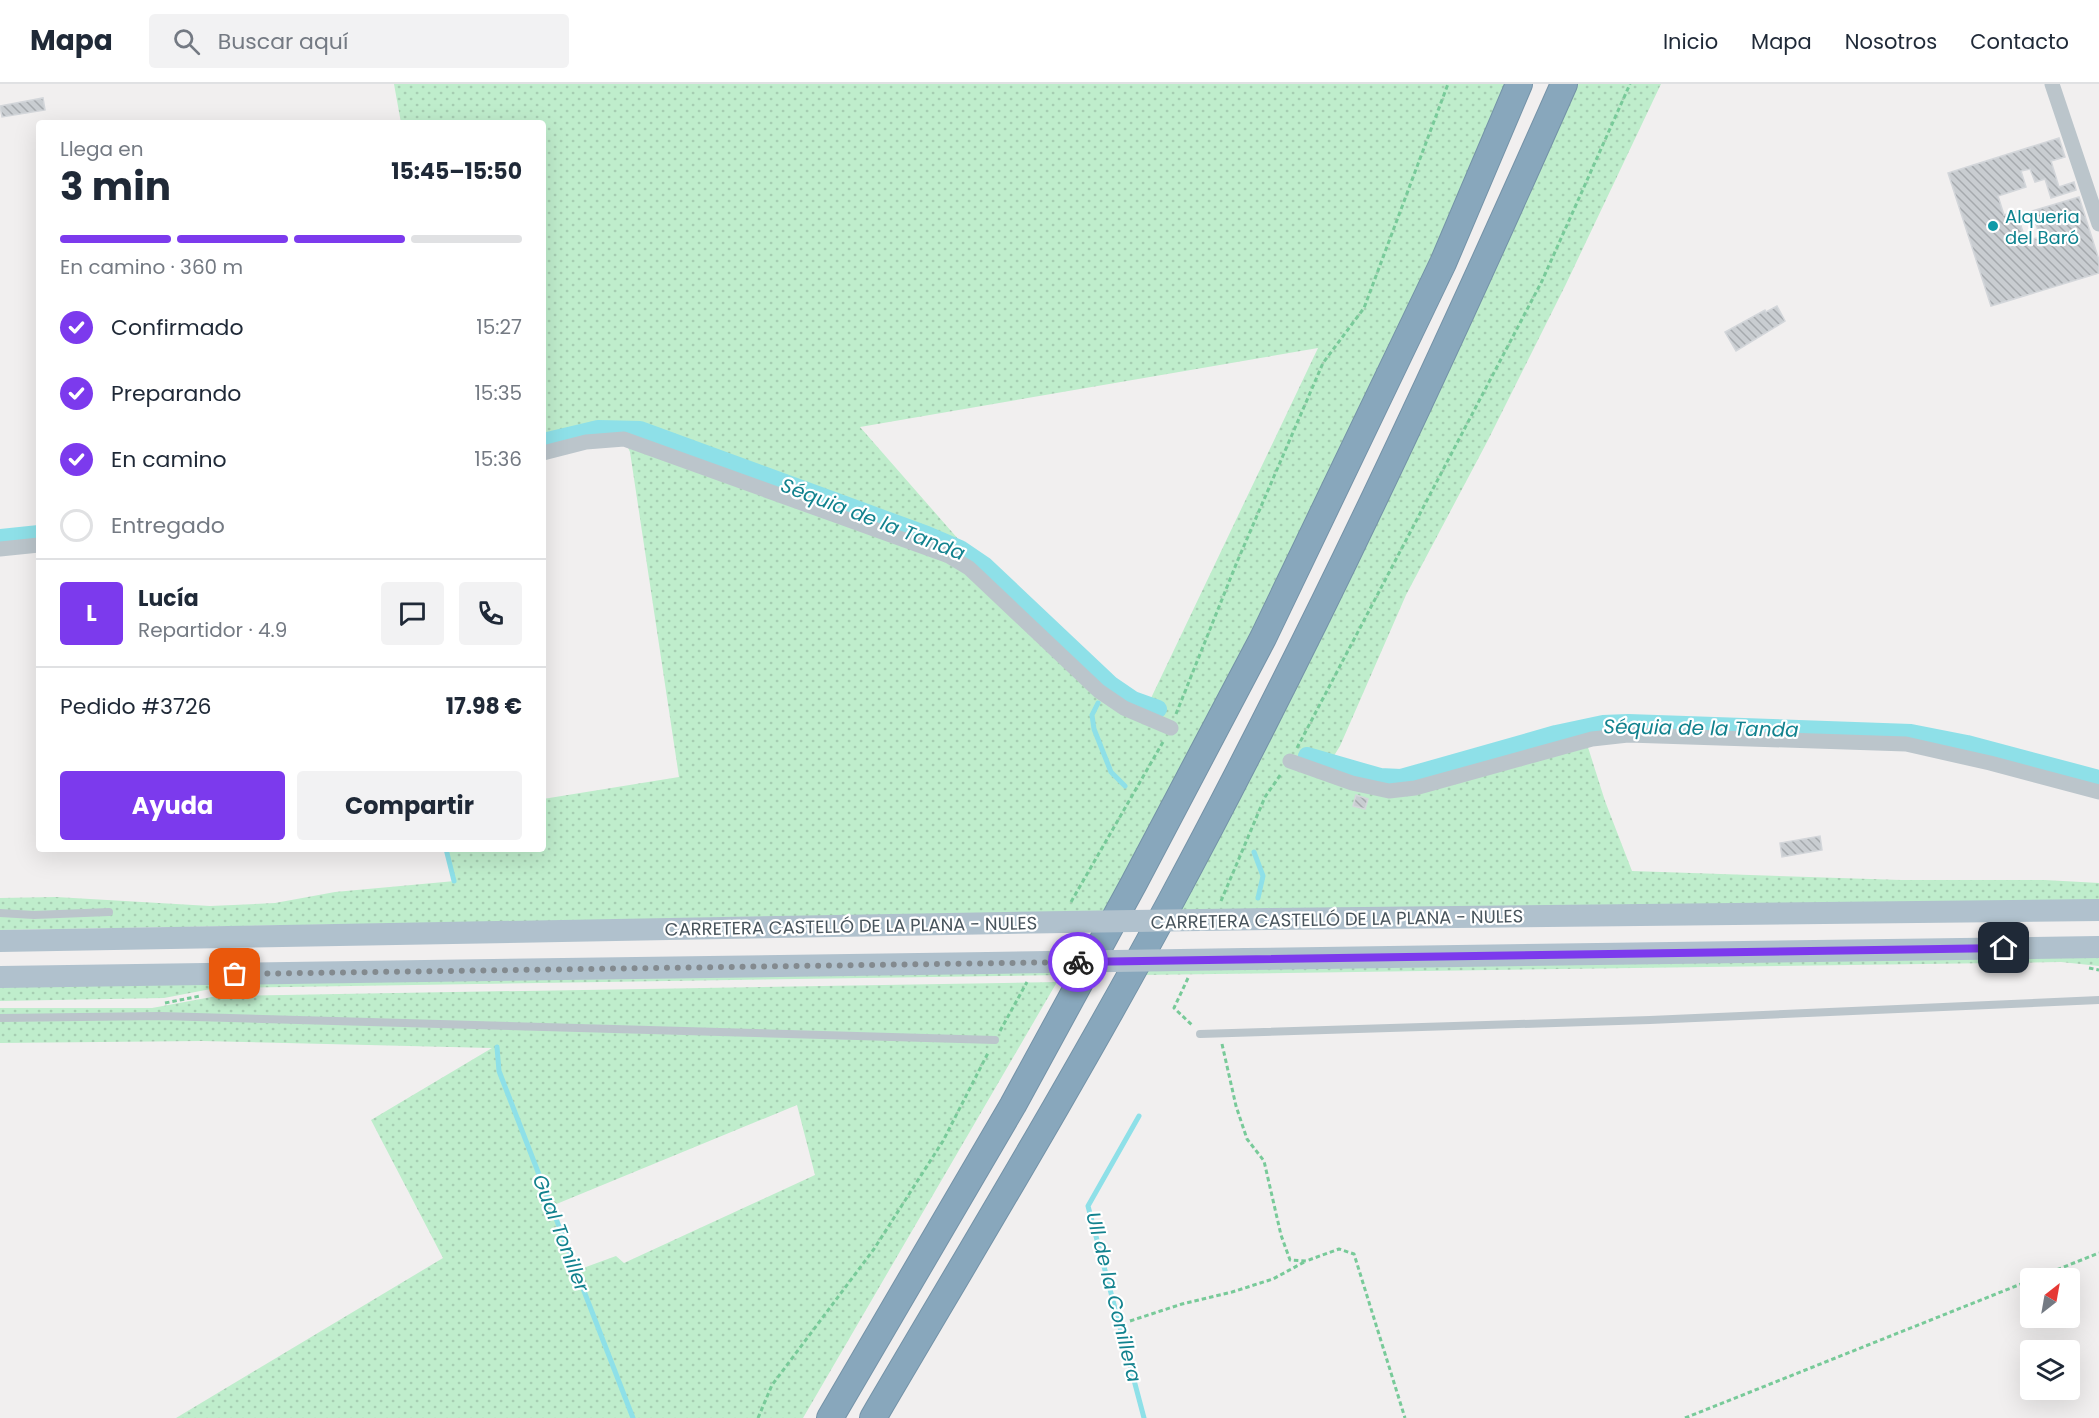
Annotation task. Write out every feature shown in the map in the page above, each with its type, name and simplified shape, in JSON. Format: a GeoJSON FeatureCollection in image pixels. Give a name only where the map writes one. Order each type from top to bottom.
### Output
{"type":"FeatureCollection","features":[{"type":"Feature","properties":{"kind":"highway"},"geometry":{"type":"LineString","coordinates":[[830,1418],[1013,1105],[1129,893],[1263,638],[1443,263],[1520,84]]}},
{"type":"Feature","properties":{"kind":"highway"},"geometry":{"type":"LineString","coordinates":[[873,1418],[1046,1123],[1170,902],[1290,672],[1475,286],[1564,84]]}},
{"type":"Feature","properties":{"kind":"main road","name":"CARRETERA CASTELLÓ DE LA PLANA - NULES"},"geometry":{"type":"LineString","coordinates":[[0,941],[1006,923],[2099,910]]}},
{"type":"Feature","properties":{"kind":"main road"},"geometry":{"type":"LineString","coordinates":[[0,977],[2099,946]]}},
{"type":"Feature","properties":{"kind":"street"},"geometry":{"type":"LineString","coordinates":[[2052,84],[2099,224]]}},
{"type":"Feature","properties":{"kind":"street"},"geometry":{"type":"LineString","coordinates":[[546,452],[586,442],[624,439],[949,556],[969,568],[1099,691],[1124,708],[1171,728]]}},
{"type":"Feature","properties":{"kind":"street"},"geometry":{"type":"LineString","coordinates":[[0,549],[36,545]]}},
{"type":"Feature","properties":{"kind":"street"},"geometry":{"type":"LineString","coordinates":[[1290,761],[1352,783],[1389,791],[1415,788],[1592,739],[1628,735],[1906,744],[1990,763],[2099,792]]}},
{"type":"Feature","properties":{"kind":"lane"},"geometry":{"type":"LineString","coordinates":[[0,913],[34,915],[109,912]]}},
{"type":"Feature","properties":{"kind":"lane"},"geometry":{"type":"LineString","coordinates":[[1200,1034],[1650,1020],[2099,1000]]}},
{"type":"Feature","properties":{"kind":"lane"},"geometry":{"type":"LineString","coordinates":[[0,1018],[161,1016],[995,1040]]}},
{"type":"Feature","properties":{"kind":"path"},"geometry":{"type":"LineString","coordinates":[[1069,905],[1171,728],[1237,562],[1323,363],[1364,308],[1448,84]]}},
{"type":"Feature","properties":{"kind":"path"},"geometry":{"type":"LineString","coordinates":[[1290,761],[1342,658],[1445,468],[1542,281],[1630,84]]}},
{"type":"Feature","properties":{"kind":"path"},"geometry":{"type":"LineString","coordinates":[[758,1418],[772,1385],[874,1250],[943,1141],[1029,978]]}},
{"type":"Feature","properties":{"kind":"path"},"geometry":{"type":"LineString","coordinates":[[1220,1033],[1236,1106],[1247,1139],[1264,1161],[1281,1235],[1290,1260],[1306,1261]]}},
{"type":"Feature","properties":{"kind":"path"},"geometry":{"type":"LineString","coordinates":[[1130,1321],[1182,1304],[1253,1286],[1273,1279],[1306,1261],[1339,1249],[1354,1254],[1405,1418]]}},
{"type":"Feature","properties":{"kind":"path"},"geometry":{"type":"LineString","coordinates":[[2061,1268],[2099,1253]]}},
{"type":"Feature","properties":{"kind":"path"},"geometry":{"type":"LineString","coordinates":[[1685,1418],[2020,1284]]}},
{"type":"Feature","properties":{"kind":"green space"},"geometry":{"type":"Polygon","coordinates":[[[394,84],[1508,84],[1396,335],[1326,484],[1108,912],[0,930],[0,898],[56,897],[210,906],[275,903],[335,892],[455,881],[448,852],[546,852],[546,799],[679,777],[630,452],[624,439],[546,452],[546,120],[400,120],[394,84]],[[1318,348],[860,427],[966,548],[969,567],[1099,691],[1142,717],[1318,348]]]}},
{"type":"Feature","properties":{"kind":"green space"},"geometry":{"type":"Polygon","coordinates":[[[1574,84],[1661,84],[1566,284],[1487,442],[1406,595],[1340,746],[1324,772],[1389,792],[1586,741],[1605,801],[1632,871],[1901,880],[2045,880],[2099,883],[2099,902],[1174,912],[1574,84]]]}},
{"type":"Feature","properties":{"kind":"green space"},"geometry":{"type":"Polygon","coordinates":[[[2099,957],[2099,966],[2061,962],[1140,975],[1144,969],[2099,957]]]}},
{"type":"Feature","properties":{"kind":"green space"},"geometry":{"type":"Polygon","coordinates":[[[1064,970],[1061,975],[216,988],[164,998],[0,1001],[0,985],[1064,970]]]}},
{"type":"Feature","properties":{"kind":"green space"},"geometry":{"type":"Polygon","coordinates":[[[1057,982],[803,1418],[176,1418],[443,1258],[371,1120],[492,1048],[202,1041],[0,1043],[0,1008],[152,1008],[217,996],[1057,982]],[[797,1105],[554,1205],[549,1204],[575,1271],[616,1256],[624,1263],[815,1175],[797,1105]]]}},
{"type":"Feature","properties":{"kind":"building"},"geometry":{"type":"Polygon","coordinates":[[[43,98],[45,110],[2,117],[0,106],[43,98]]]}},
{"type":"Feature","properties":{"kind":"building","name":"Alqueria del Baró"},"geometry":{"type":"Polygon","coordinates":[[[2059,138],[2065,157],[2051,161],[2059,187],[2074,182],[2076,190],[2051,198],[2045,179],[2035,182],[2030,169],[2021,171],[2026,187],[1998,196],[2004,215],[2016,211],[2026,241],[2040,237],[2032,211],[2079,197],[2099,260],[2099,273],[1991,306],[1948,173],[2059,138]]]}},
{"type":"Feature","properties":{"kind":"building"},"geometry":{"type":"Polygon","coordinates":[[[1777,306],[1785,321],[1736,351],[1725,332],[1777,306]]]}},
{"type":"Feature","properties":{"kind":"building"},"geometry":{"type":"Polygon","coordinates":[[[1356,795],[1368,799],[1365,809],[1353,806],[1356,795]]]}},
{"type":"Feature","properties":{"kind":"building"},"geometry":{"type":"Polygon","coordinates":[[[1820,836],[1822,850],[1782,857],[1780,843],[1820,836]]]}},
{"type":"Feature","properties":{"kind":"waterway","name":"Séquia de la Tanda"},"geometry":{"type":"LineString","coordinates":[[546,441],[598,429],[640,430],[960,549],[985,566],[1111,685],[1133,700],[1158,709]]}},
{"type":"Feature","properties":{"kind":"waterway","name":"Séquia de la Tanda"},"geometry":{"type":"LineString","coordinates":[[0,538],[36,534]]}},
{"type":"Feature","properties":{"kind":"waterway","name":"Ull de la Conillera"},"geometry":{"type":"LineString","coordinates":[[1098,703],[1092,715],[1094,729],[1111,772],[1125,786]]}},
{"type":"Feature","properties":{"kind":"waterway","name":"Séquia de la Tanda"},"geometry":{"type":"LineString","coordinates":[[1307,756],[1380,777],[1401,778],[1556,734],[1603,724],[1628,723],[1911,733],[1967,744],[2099,779]]}},
{"type":"Feature","properties":{"kind":"waterway","name":"Gual Toniller"},"geometry":{"type":"LineString","coordinates":[[447,852],[454,881]]}},
{"type":"Feature","properties":{"kind":"waterway","name":"Ull de la Conillera"},"geometry":{"type":"LineString","coordinates":[[1254,852],[1263,876],[1258,898]]}},
{"type":"Feature","properties":{"kind":"waterway","name":"Gual Toniller"},"geometry":{"type":"LineString","coordinates":[[497,1047],[499,1071],[633,1418]]}},
{"type":"Feature","properties":{"kind":"waterway","name":"Ull de la Conillera"},"geometry":{"type":"LineString","coordinates":[[1139,1116],[1088,1206],[1144,1418]]}},
{"type":"Feature","properties":{"kind":"way so far"},"geometry":{"type":"LineString","coordinates":[[235,974],[1078,962]]}},
{"type":"Feature","properties":{"kind":"place","name":"Alqueria del Baró"},"geometry":{"type":"Point","coordinates":[1993,226]}},
{"type":"Feature","properties":{"kind":"route"},"geometry":{"type":"LineString","coordinates":[[1078,962],[2004,948]]}}]}
